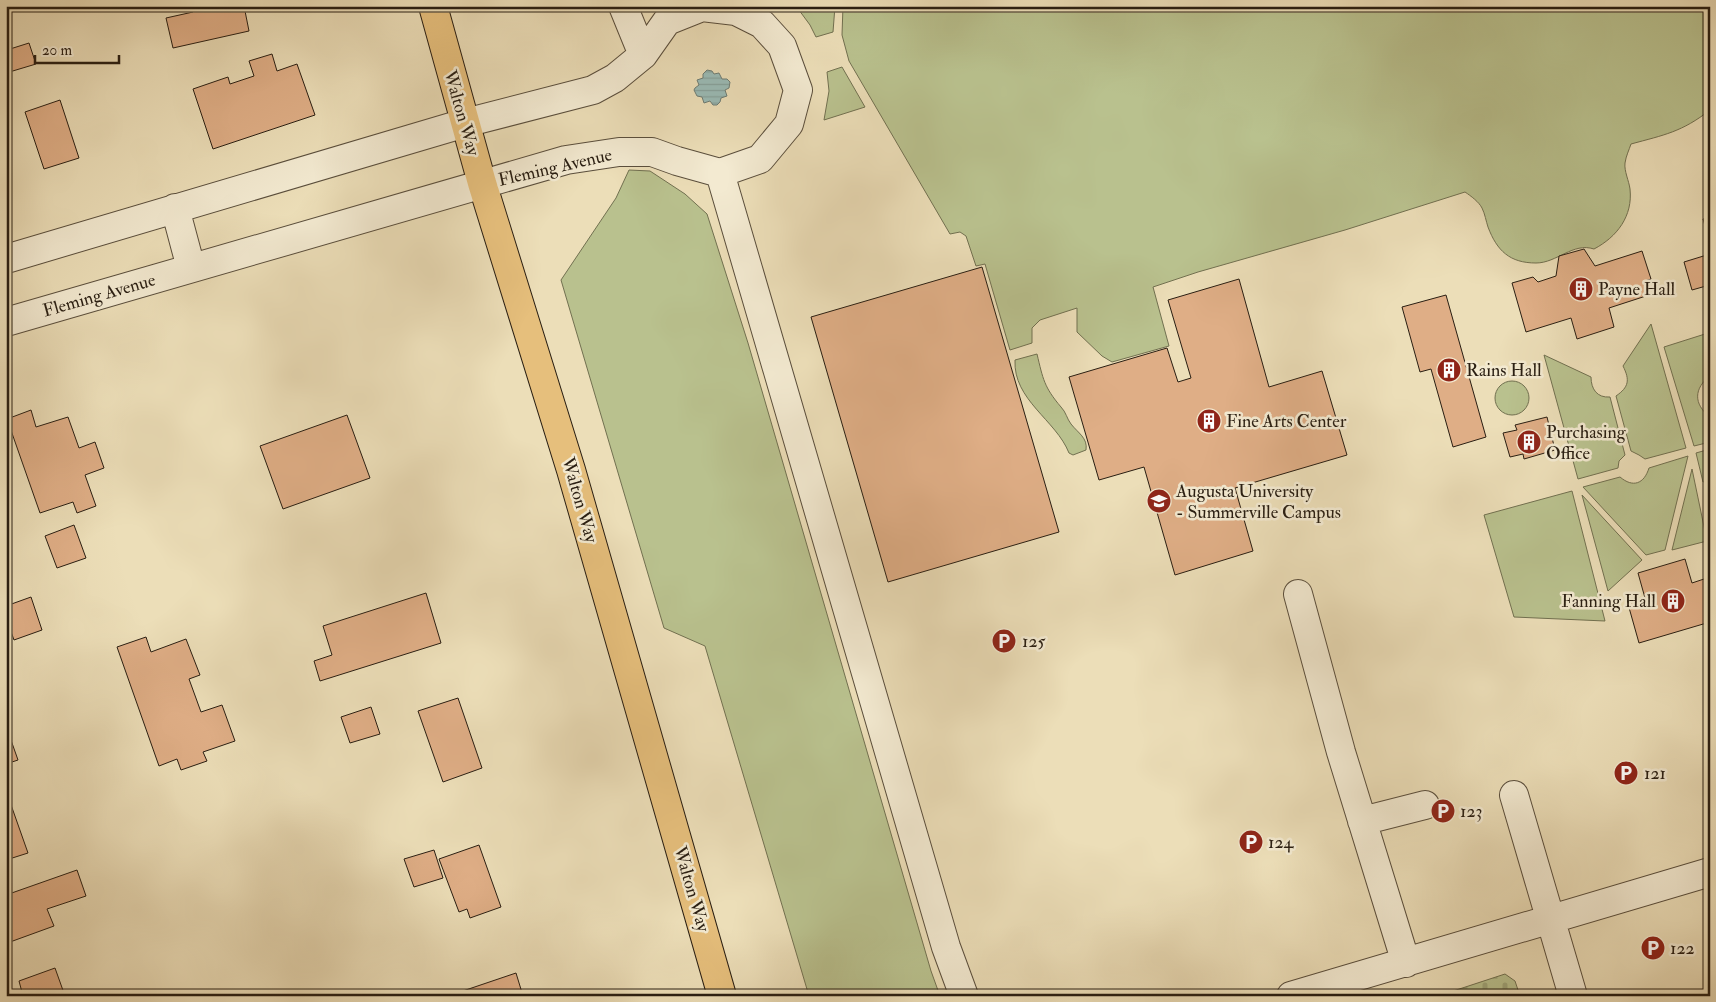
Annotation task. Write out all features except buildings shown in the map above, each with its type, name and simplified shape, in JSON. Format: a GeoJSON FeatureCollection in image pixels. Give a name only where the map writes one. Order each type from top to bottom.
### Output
{"type":"FeatureCollection","features":[{"type":"Feature","properties":{"kind":"main road","name":"Walton Way"},"geometry":{"type":"LineString","coordinates":[[433,6],[482,184],[571,470],[722,996]]}},
{"type":"Feature","properties":{"kind":"street"},"geometry":{"type":"LineString","coordinates":[[622,6],[643,55]]}},
{"type":"Feature","properties":{"kind":"street"},"geometry":{"type":"LineString","coordinates":[[6,259],[465,122],[593,90],[614,78],[643,55],[667,21],[702,7],[736,11],[762,24],[782,46],[798,90],[789,124],[760,159],[720,174],[938,919],[964,996]]}},
{"type":"Feature","properties":{"kind":"street","name":"Fleming Avenue"},"geometry":{"type":"LineString","coordinates":[[6,322],[566,160],[619,152],[652,152],[720,174]]}},
{"type":"Feature","properties":{"kind":"street"},"geometry":{"type":"LineString","coordinates":[[175,208],[192,268]]}},
{"type":"Feature","properties":{"kind":"street"},"geometry":{"type":"LineString","coordinates":[[1298,594],[1362,820],[1406,963]]}},
{"type":"Feature","properties":{"kind":"street"},"geometry":{"type":"LineString","coordinates":[[1514,795],[1573,996]]}},
{"type":"Feature","properties":{"kind":"street"},"geometry":{"type":"LineString","coordinates":[[1362,820],[1425,805]]}},
{"type":"Feature","properties":{"kind":"street"},"geometry":{"type":"LineString","coordinates":[[1291,996],[1710,872]]}},
{"type":"Feature","properties":{"kind":"green space"},"geometry":{"type":"Polygon","coordinates":[[[796,6],[835,6],[833,32],[816,37],[796,6]]]}},
{"type":"Feature","properties":{"kind":"green space"},"geometry":{"type":"Polygon","coordinates":[[[843,6],[1710,6],[1710,110],[1681,128],[1631,144],[1625,163],[1630,189],[1629,208],[1626,217],[1622,225],[1610,238],[1594,249],[1579,248],[1551,260],[1536,263],[1519,261],[1512,258],[1500,249],[1496,243],[1481,206],[1465,192],[1153,287],[1169,346],[1112,362],[1102,356],[1077,332],[1077,308],[1040,320],[1032,328],[1032,343],[1010,350],[985,264],[976,266],[966,236],[960,232],[950,234],[849,61],[842,35],[843,6]]]}},
{"type":"Feature","properties":{"kind":"green space"},"geometry":{"type":"Polygon","coordinates":[[[842,67],[865,107],[824,120],[829,91],[827,72],[842,67]]]}},
{"type":"Feature","properties":{"kind":"green space"},"geometry":{"type":"Polygon","coordinates":[[[629,170],[650,171],[685,194],[707,214],[748,343],[931,971],[940,996],[809,996],[705,646],[664,628],[561,280],[616,198],[629,170]]]}},
{"type":"Feature","properties":{"kind":"green space"},"geometry":{"type":"Polygon","coordinates":[[[1651,324],[1686,448],[1645,459],[1631,451],[1616,396],[1624,389],[1627,383],[1627,375],[1623,366],[1651,324]]]}},
{"type":"Feature","properties":{"kind":"green space"},"geometry":{"type":"Polygon","coordinates":[[[1705,334],[1710,335],[1710,376],[1698,391],[1698,401],[1704,412],[1710,417],[1710,442],[1694,446],[1664,347],[1705,334]]]}},
{"type":"Feature","properties":{"kind":"green space"},"geometry":{"type":"Polygon","coordinates":[[[1037,354],[1048,388],[1071,424],[1084,439],[1086,450],[1073,455],[1069,453],[1055,430],[1036,409],[1021,387],[1016,374],[1015,360],[1037,354]]]}},
{"type":"Feature","properties":{"kind":"green space"},"geometry":{"type":"Polygon","coordinates":[[[1544,355],[1591,377],[1592,385],[1596,392],[1602,396],[1610,397],[1625,455],[1619,461],[1618,468],[1578,479],[1544,355]]]}},
{"type":"Feature","properties":{"kind":"green space"},"geometry":{"type":"Polygon","coordinates":[[[1512,381],[1524,386],[1529,398],[1524,410],[1512,415],[1500,410],[1495,398],[1500,386],[1512,381]]]}},
{"type":"Feature","properties":{"kind":"green space"},"geometry":{"type":"Polygon","coordinates":[[[1710,449],[1710,480],[1703,482],[1696,453],[1710,449]]]}},
{"type":"Feature","properties":{"kind":"green space"},"geometry":{"type":"Polygon","coordinates":[[[1688,456],[1665,550],[1646,555],[1583,487],[1620,477],[1629,482],[1638,483],[1644,478],[1649,468],[1688,456]]]}},
{"type":"Feature","properties":{"kind":"green space"},"geometry":{"type":"Polygon","coordinates":[[[1692,469],[1707,541],[1672,550],[1692,469]]]}},
{"type":"Feature","properties":{"kind":"green space"},"geometry":{"type":"Polygon","coordinates":[[[1572,491],[1605,621],[1514,617],[1484,515],[1572,491]]]}},
{"type":"Feature","properties":{"kind":"green space"},"geometry":{"type":"Polygon","coordinates":[[[1582,495],[1642,560],[1608,591],[1582,495]]]}},
{"type":"Feature","properties":{"kind":"green space"},"geometry":{"type":"Polygon","coordinates":[[[1505,974],[1515,981],[1520,996],[1438,996],[1505,974]]]}},
{"type":"Feature","properties":{"kind":"water"},"geometry":{"type":"Polygon","coordinates":[[[707,70],[712,71],[714,74],[719,73],[722,79],[727,79],[730,82],[729,88],[725,90],[727,96],[721,98],[717,105],[713,105],[710,101],[704,103],[702,97],[697,96],[694,90],[699,85],[697,80],[703,78],[703,74],[707,70]]]}},
{"type":"Feature","properties":{"kind":"place","name":"Payne Hall"},"geometry":{"type":"Point","coordinates":[1581,289]}},
{"type":"Feature","properties":{"kind":"place","name":"Rains Hall"},"geometry":{"type":"Point","coordinates":[1449,370]}},
{"type":"Feature","properties":{"kind":"place","name":"Fine Arts Center"},"geometry":{"type":"Point","coordinates":[1209,421]}},
{"type":"Feature","properties":{"kind":"place","name":"Purchasing Office"},"geometry":{"type":"Point","coordinates":[1529,442]}},
{"type":"Feature","properties":{"kind":"place","name":"Augusta University - Summerville Campus"},"geometry":{"type":"Point","coordinates":[1159,501]}},
{"type":"Feature","properties":{"kind":"place","name":"Fanning Hall"},"geometry":{"type":"Point","coordinates":[1673,601]}},
{"type":"Feature","properties":{"kind":"place","name":"125"},"geometry":{"type":"Point","coordinates":[1004,641]}},
{"type":"Feature","properties":{"kind":"place","name":"121"},"geometry":{"type":"Point","coordinates":[1626,773]}},
{"type":"Feature","properties":{"kind":"place","name":"123"},"geometry":{"type":"Point","coordinates":[1443,811]}},
{"type":"Feature","properties":{"kind":"place","name":"124"},"geometry":{"type":"Point","coordinates":[1251,842]}},
{"type":"Feature","properties":{"kind":"place","name":"122"},"geometry":{"type":"Point","coordinates":[1653,948]}}]}
